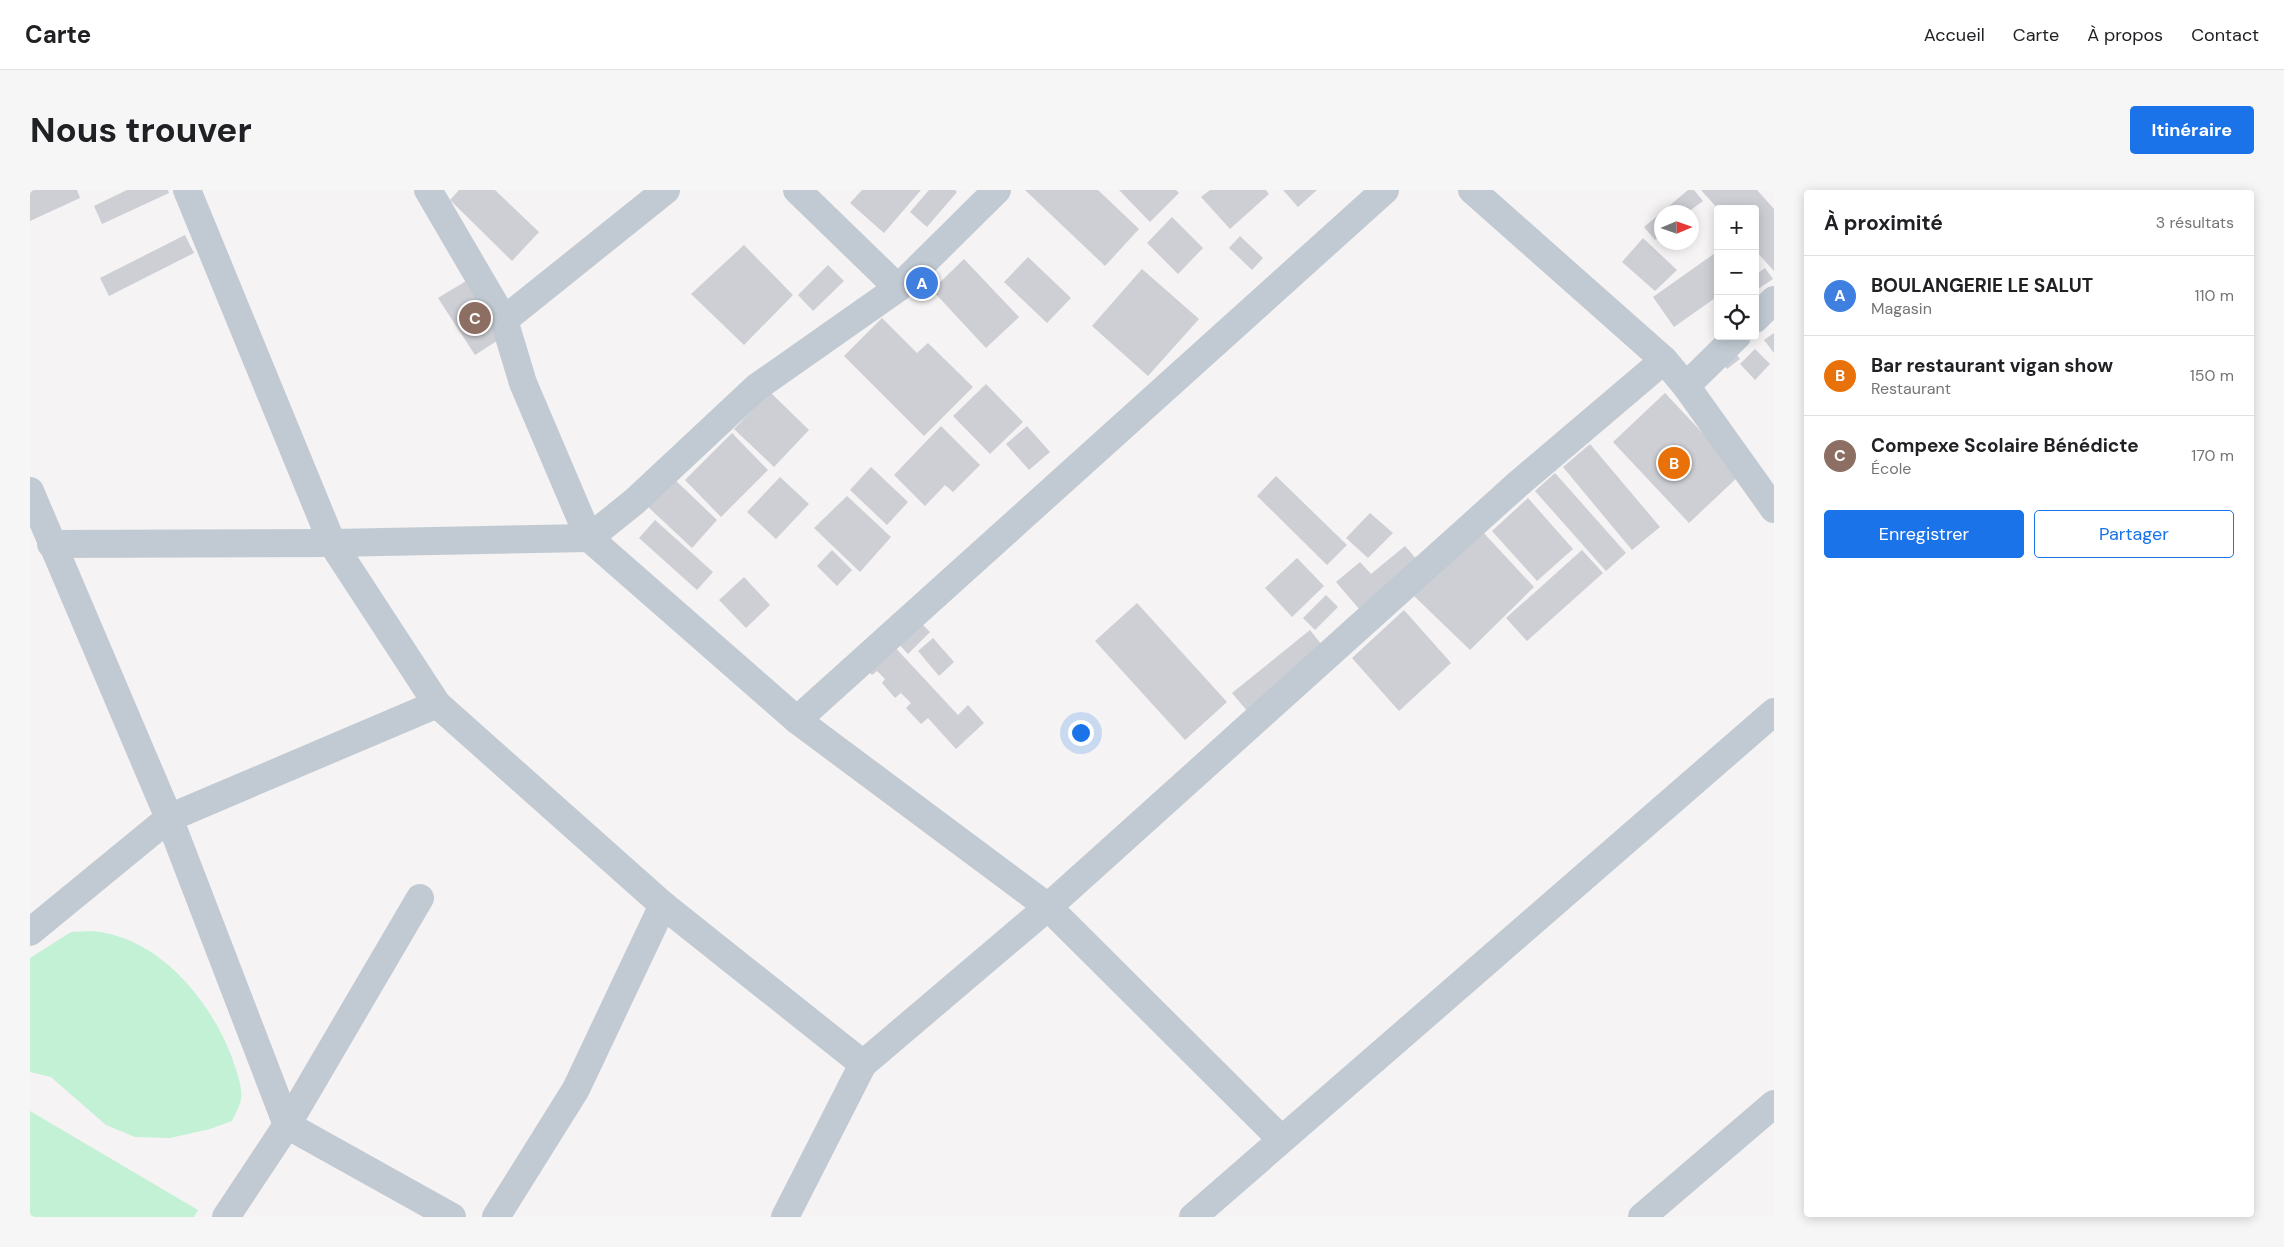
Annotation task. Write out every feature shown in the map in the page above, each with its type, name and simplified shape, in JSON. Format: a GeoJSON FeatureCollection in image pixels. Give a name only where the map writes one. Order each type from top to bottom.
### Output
{"type":"FeatureCollection","features":[{"type":"Feature","properties":{"kind":"street"},"geometry":{"type":"LineString","coordinates":[[188,190],[332,543],[436,704],[663,905],[862,1064]]}},
{"type":"Feature","properties":{"kind":"street"},"geometry":{"type":"LineString","coordinates":[[504,320],[666,190]]}},
{"type":"Feature","properties":{"kind":"street"},"geometry":{"type":"LineString","coordinates":[[797,190],[898,288]]}},
{"type":"Feature","properties":{"kind":"street"},"geometry":{"type":"LineString","coordinates":[[51,544],[332,543],[589,538],[635,501],[757,387],[898,288],[997,190]]}},
{"type":"Feature","properties":{"kind":"street"},"geometry":{"type":"LineString","coordinates":[[797,720],[1385,190]]}},
{"type":"Feature","properties":{"kind":"street"},"geometry":{"type":"LineString","coordinates":[[1472,190],[1664,360],[1686,386],[1774,509]]}},
{"type":"Feature","properties":{"kind":"street"},"geometry":{"type":"LineString","coordinates":[[436,194],[504,320],[523,383],[589,538],[797,720],[1048,907],[1281,1139]]}},
{"type":"Feature","properties":{"kind":"street"},"geometry":{"type":"LineString","coordinates":[[1759,315],[1774,300]]}},
{"type":"Feature","properties":{"kind":"street"},"geometry":{"type":"LineString","coordinates":[[1686,386],[1733,340]]}},
{"type":"Feature","properties":{"kind":"street"},"geometry":{"type":"LineString","coordinates":[[784,1217],[862,1064],[1048,907],[1518,484],[1664,360]]}},
{"type":"Feature","properties":{"kind":"street"},"geometry":{"type":"LineString","coordinates":[[30,491],[169,818],[287,1125],[452,1217]]}},
{"type":"Feature","properties":{"kind":"street"},"geometry":{"type":"LineString","coordinates":[[30,932],[169,818],[436,704]]}},
{"type":"Feature","properties":{"kind":"street"},"geometry":{"type":"LineString","coordinates":[[1193,1217],[1774,712]]}},
{"type":"Feature","properties":{"kind":"street"},"geometry":{"type":"LineString","coordinates":[[226,1217],[287,1125],[420,898]]}},
{"type":"Feature","properties":{"kind":"street"},"geometry":{"type":"LineString","coordinates":[[496,1217],[576,1089],[663,905]]}},
{"type":"Feature","properties":{"kind":"street"},"geometry":{"type":"LineString","coordinates":[[1642,1217],[1774,1104]]}},
{"type":"Feature","properties":{"kind":"green space"},"geometry":{"type":"Polygon","coordinates":[[[92,931],[116,936],[138,945],[159,958],[178,974],[209,1012],[231,1055],[241,1088],[239,1107],[232,1121],[210,1129],[170,1138],[135,1137],[106,1125],[51,1077],[30,1072],[30,958],[71,932],[92,931]]]}},
{"type":"Feature","properties":{"kind":"green space"},"geometry":{"type":"Polygon","coordinates":[[[30,1111],[198,1210],[194,1217],[30,1217],[30,1111]]]}},
{"type":"Feature","properties":{"kind":"building"},"geometry":{"type":"Polygon","coordinates":[[[30,190],[77,190],[80,198],[30,221],[30,190]]]}},
{"type":"Feature","properties":{"kind":"building"},"geometry":{"type":"Polygon","coordinates":[[[127,190],[168,190],[169,193],[102,224],[94,206],[127,190]]]}},
{"type":"Feature","properties":{"kind":"building"},"geometry":{"type":"Polygon","coordinates":[[[459,190],[495,190],[539,232],[512,261],[450,200],[459,190]]]}},
{"type":"Feature","properties":{"kind":"building"},"geometry":{"type":"Polygon","coordinates":[[[862,190],[921,190],[884,233],[850,203],[862,190]]]}},
{"type":"Feature","properties":{"kind":"building"},"geometry":{"type":"Polygon","coordinates":[[[929,190],[955,190],[957,192],[927,227],[910,212],[929,190]]]}},
{"type":"Feature","properties":{"kind":"building"},"geometry":{"type":"Polygon","coordinates":[[[1025,190],[1098,190],[1139,229],[1105,266],[1025,190]]]}},
{"type":"Feature","properties":{"kind":"building"},"geometry":{"type":"Polygon","coordinates":[[[1119,190],[1176,190],[1179,193],[1150,222],[1119,190]]]}},
{"type":"Feature","properties":{"kind":"building"},"geometry":{"type":"Polygon","coordinates":[[[1210,190],[1266,190],[1269,194],[1230,229],[1201,197],[1210,190]]]}},
{"type":"Feature","properties":{"kind":"building"},"geometry":{"type":"Polygon","coordinates":[[[1283,190],[1317,190],[1298,207],[1283,190]]]}},
{"type":"Feature","properties":{"kind":"building"},"geometry":{"type":"Polygon","coordinates":[[[1688,190],[1694,190],[1703,201],[1698,205],[1670,205],[1688,190]]]}},
{"type":"Feature","properties":{"kind":"building"},"geometry":{"type":"Polygon","coordinates":[[[1701,190],[1757,190],[1774,209],[1774,271],[1759,254],[1759,205],[1714,205],[1701,190]]]}},
{"type":"Feature","properties":{"kind":"building"},"geometry":{"type":"Polygon","coordinates":[[[1172,217],[1203,248],[1178,274],[1147,243],[1172,217]]]}},
{"type":"Feature","properties":{"kind":"building"},"geometry":{"type":"Polygon","coordinates":[[[1654,219],[1654,239],[1644,227],[1654,219]]]}},
{"type":"Feature","properties":{"kind":"building"},"geometry":{"type":"Polygon","coordinates":[[[185,235],[194,253],[109,296],[100,278],[185,235]]]}},
{"type":"Feature","properties":{"kind":"building"},"geometry":{"type":"Polygon","coordinates":[[[1240,236],[1263,258],[1252,270],[1229,248],[1240,236]]]}},
{"type":"Feature","properties":{"kind":"building"},"geometry":{"type":"Polygon","coordinates":[[[1643,238],[1677,270],[1655,291],[1622,262],[1643,238]]]}},
{"type":"Feature","properties":{"kind":"building"},"geometry":{"type":"Polygon","coordinates":[[[744,245],[793,295],[744,345],[691,294],[744,245]]]}},
{"type":"Feature","properties":{"kind":"building"},"geometry":{"type":"Polygon","coordinates":[[[1714,254],[1714,299],[1674,327],[1653,297],[1714,254]]]}},
{"type":"Feature","properties":{"kind":"building"},"geometry":{"type":"Polygon","coordinates":[[[1028,257],[1071,298],[1047,323],[1004,282],[1028,257]]]}},
{"type":"Feature","properties":{"kind":"building"},"geometry":{"type":"Polygon","coordinates":[[[964,259],[1019,317],[986,348],[932,290],[964,259]]]}},
{"type":"Feature","properties":{"kind":"building"},"geometry":{"type":"Polygon","coordinates":[[[828,265],[844,281],[813,311],[798,295],[828,265]]]}},
{"type":"Feature","properties":{"kind":"building"},"geometry":{"type":"Polygon","coordinates":[[[1765,268],[1773,279],[1759,288],[1759,272],[1765,268]]]}},
{"type":"Feature","properties":{"kind":"building"},"geometry":{"type":"Polygon","coordinates":[[[1142,269],[1199,319],[1148,376],[1092,326],[1142,269]]]}},
{"type":"Feature","properties":{"kind":"building"},"geometry":{"type":"Polygon","coordinates":[[[471,278],[506,335],[475,355],[438,298],[471,278]]]}},
{"type":"Feature","properties":{"kind":"building"},"geometry":{"type":"Polygon","coordinates":[[[882,318],[917,353],[928,343],[973,387],[924,436],[844,356],[882,318]]]}},
{"type":"Feature","properties":{"kind":"building"},"geometry":{"type":"Polygon","coordinates":[[[1774,333],[1774,353],[1764,340],[1774,333]]]}},
{"type":"Feature","properties":{"kind":"building"},"geometry":{"type":"Polygon","coordinates":[[[1755,349],[1770,364],[1755,380],[1740,364],[1755,349]]]}},
{"type":"Feature","properties":{"kind":"building"},"geometry":{"type":"Polygon","coordinates":[[[1733,350],[1740,359],[1727,369],[1720,360],[1733,350]]]}},
{"type":"Feature","properties":{"kind":"building"},"geometry":{"type":"Polygon","coordinates":[[[986,384],[1023,422],[990,454],[953,416],[986,384]]]}},
{"type":"Feature","properties":{"kind":"building"},"geometry":{"type":"Polygon","coordinates":[[[770,392],[809,430],[774,467],[734,429],[770,392]]]}},
{"type":"Feature","properties":{"kind":"building"},"geometry":{"type":"Polygon","coordinates":[[[1665,393],[1741,474],[1689,523],[1613,442],[1665,393]]]}},
{"type":"Feature","properties":{"kind":"building"},"geometry":{"type":"Polygon","coordinates":[[[941,426],[980,465],[953,492],[945,485],[925,506],[894,475],[941,426]]]}},
{"type":"Feature","properties":{"kind":"building"},"geometry":{"type":"Polygon","coordinates":[[[1027,426],[1050,452],[1029,470],[1006,444],[1027,426]]]}},
{"type":"Feature","properties":{"kind":"building"},"geometry":{"type":"Polygon","coordinates":[[[732,433],[768,470],[721,517],[685,480],[732,433]]]}},
{"type":"Feature","properties":{"kind":"building"},"geometry":{"type":"Polygon","coordinates":[[[1590,444],[1660,527],[1632,550],[1563,467],[1590,444]]]}},
{"type":"Feature","properties":{"kind":"building"},"geometry":{"type":"Polygon","coordinates":[[[871,467],[908,502],[887,525],[850,490],[871,467]]]}},
{"type":"Feature","properties":{"kind":"building"},"geometry":{"type":"Polygon","coordinates":[[[1555,473],[1626,553],[1606,571],[1535,491],[1555,473]]]}},
{"type":"Feature","properties":{"kind":"building"},"geometry":{"type":"Polygon","coordinates":[[[1276,476],[1347,545],[1327,565],[1257,496],[1276,476]]]}},
{"type":"Feature","properties":{"kind":"building"},"geometry":{"type":"Polygon","coordinates":[[[672,477],[717,520],[692,548],[646,505],[672,477]]]}},
{"type":"Feature","properties":{"kind":"building"},"geometry":{"type":"Polygon","coordinates":[[[780,477],[809,504],[776,539],[747,512],[780,477]]]}},
{"type":"Feature","properties":{"kind":"building"},"geometry":{"type":"Polygon","coordinates":[[[847,496],[891,537],[860,572],[814,528],[847,496]]]}},
{"type":"Feature","properties":{"kind":"building"},"geometry":{"type":"Polygon","coordinates":[[[1528,498],[1573,549],[1537,581],[1492,531],[1528,498]]]}},
{"type":"Feature","properties":{"kind":"building"},"geometry":{"type":"Polygon","coordinates":[[[1370,513],[1393,533],[1368,558],[1346,538],[1370,513]]]}},
{"type":"Feature","properties":{"kind":"building"},"geometry":{"type":"Polygon","coordinates":[[[655,520],[713,572],[697,590],[639,538],[655,520]]]}},
{"type":"Feature","properties":{"kind":"building"},"geometry":{"type":"Polygon","coordinates":[[[1481,530],[1534,587],[1470,650],[1413,595],[1481,530]]]}},
{"type":"Feature","properties":{"kind":"building"},"geometry":{"type":"Polygon","coordinates":[[[1405,546],[1418,561],[1360,610],[1336,582],[1360,562],[1371,574],[1405,546]]]}},
{"type":"Feature","properties":{"kind":"building"},"geometry":{"type":"Polygon","coordinates":[[[832,550],[852,570],[837,586],[817,566],[832,550]]]}},
{"type":"Feature","properties":{"kind":"building"},"geometry":{"type":"Polygon","coordinates":[[[1582,550],[1603,573],[1527,641],[1506,618],[1582,550]]]}},
{"type":"Feature","properties":{"kind":"building"},"geometry":{"type":"Polygon","coordinates":[[[1297,558],[1324,586],[1292,617],[1265,588],[1297,558]]]}},
{"type":"Feature","properties":{"kind":"building"},"geometry":{"type":"Polygon","coordinates":[[[744,577],[770,605],[746,628],[719,600],[744,577]]]}},
{"type":"Feature","properties":{"kind":"building"},"geometry":{"type":"Polygon","coordinates":[[[1326,595],[1338,607],[1315,630],[1303,618],[1326,595]]]}},
{"type":"Feature","properties":{"kind":"building"},"geometry":{"type":"Polygon","coordinates":[[[1137,603],[1227,702],[1185,740],[1095,641],[1137,603]]]}},
{"type":"Feature","properties":{"kind":"building"},"geometry":{"type":"Polygon","coordinates":[[[1404,610],[1451,663],[1399,711],[1352,658],[1404,610]]]}},
{"type":"Feature","properties":{"kind":"building"},"geometry":{"type":"Polygon","coordinates":[[[917,619],[930,632],[908,654],[895,640],[917,619]]]}},
{"type":"Feature","properties":{"kind":"building"},"geometry":{"type":"Polygon","coordinates":[[[1310,630],[1325,649],[1248,712],[1232,693],[1310,630]]]}},
{"type":"Feature","properties":{"kind":"building"},"geometry":{"type":"Polygon","coordinates":[[[933,638],[954,662],[939,676],[918,651],[933,638]]]}},
{"type":"Feature","properties":{"kind":"building"},"geometry":{"type":"Polygon","coordinates":[[[890,642],[958,715],[968,705],[984,723],[956,749],[928,718],[921,724],[906,708],[911,703],[901,693],[895,698],[882,683],[885,679],[877,671],[872,675],[864,667],[890,642]]]}},
{"type":"Feature","properties":{"kind":"place","name":"BOULANGERIE LE SALUT"},"geometry":{"type":"Point","coordinates":[922,283]}},
{"type":"Feature","properties":{"kind":"place","name":"Compexe Scolaire Bénédicte"},"geometry":{"type":"Point","coordinates":[475,318]}},
{"type":"Feature","properties":{"kind":"place","name":"Bar restaurant vigan show"},"geometry":{"type":"Point","coordinates":[1674,463]}}]}
